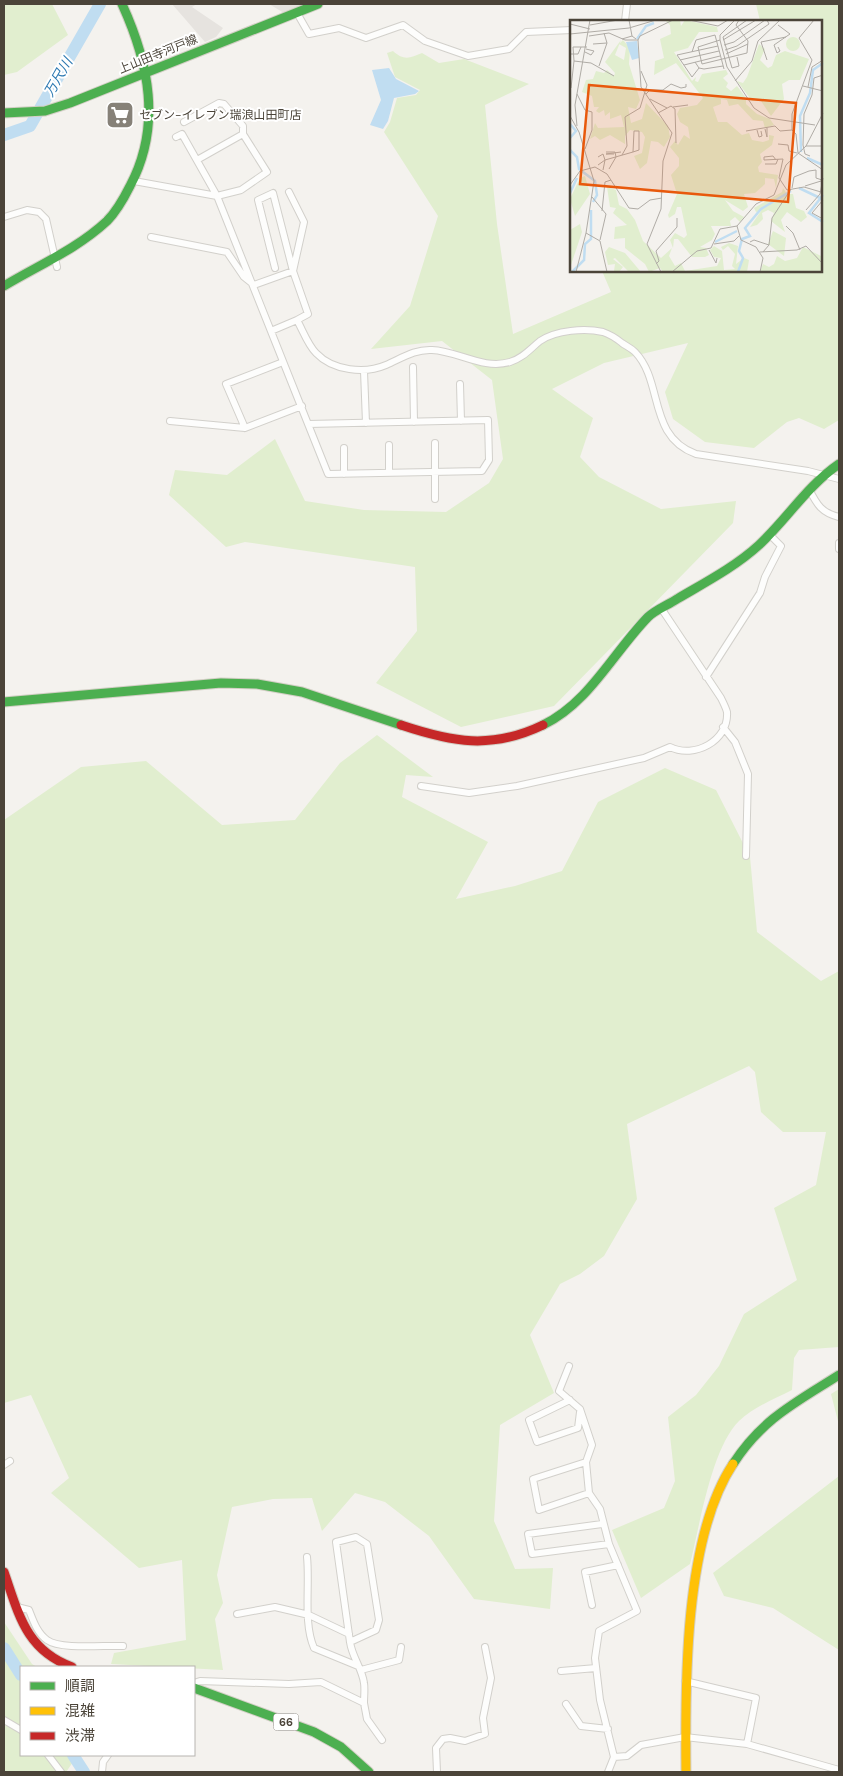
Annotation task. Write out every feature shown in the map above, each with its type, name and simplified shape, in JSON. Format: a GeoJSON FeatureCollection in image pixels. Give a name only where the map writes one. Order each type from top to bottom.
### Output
{"type":"FeatureCollection","features":[{"type":"Feature","properties":{"kind":"street"},"geometry":{"type":"LineString","coordinates":[[4,286],[54,257],[105,222],[134,181],[148,140],[151,122],[147,71],[122,4]]}},
{"type":"Feature","properties":{"kind":"street","name":"上山田寺河戸線"},"geometry":{"type":"LineString","coordinates":[[4,113],[45,111],[70,103],[318,4]]}},
{"type":"Feature","properties":{"kind":"street"},"geometry":{"type":"LineString","coordinates":[[625,20],[627,4]]}},
{"type":"Feature","properties":{"kind":"street"},"geometry":{"type":"LineString","coordinates":[[297,13],[309,34],[339,28],[366,38],[403,25],[425,41],[468,56],[509,49],[526,32],[570,30]]}},
{"type":"Feature","properties":{"kind":"street"},"geometry":{"type":"LineString","coordinates":[[134,181],[217,196],[241,190],[267,172],[243,134],[243,126],[224,104],[219,103],[184,122]]}},
{"type":"Feature","properties":{"kind":"street"},"geometry":{"type":"LineString","coordinates":[[176,137],[182,134],[217,196],[254,285],[271,331],[302,406],[308,424],[328,474],[482,471],[489,460],[488,420],[308,424]]}},
{"type":"Feature","properties":{"kind":"street"},"geometry":{"type":"LineString","coordinates":[[198,160],[243,134]]}},
{"type":"Feature","properties":{"kind":"street"},"geometry":{"type":"LineString","coordinates":[[289,192],[304,222],[293,271]]}},
{"type":"Feature","properties":{"kind":"street"},"geometry":{"type":"LineString","coordinates":[[271,331],[308,314],[293,271],[273,193],[258,200],[275,268]]}},
{"type":"Feature","properties":{"kind":"street"},"geometry":{"type":"LineString","coordinates":[[4,217],[27,210],[40,212],[46,219],[57,267]]}},
{"type":"Feature","properties":{"kind":"street"},"geometry":{"type":"LineString","coordinates":[[151,237],[228,252],[244,277],[254,285]]}},
{"type":"Feature","properties":{"kind":"street"},"geometry":{"type":"LineString","coordinates":[[254,285],[293,271]]}},
{"type":"Feature","properties":{"kind":"street"},"geometry":{"type":"LineString","coordinates":[[297,320],[316,354],[336,365],[364,370],[384,366],[418,350],[434,350],[494,365],[509,362],[523,356],[542,340],[559,334],[581,330],[604,332],[635,352],[644,365],[663,422],[671,438],[683,450],[696,454],[839,479]]}},
{"type":"Feature","properties":{"kind":"street"},"geometry":{"type":"LineString","coordinates":[[245,428],[226,384],[284,362]]}},
{"type":"Feature","properties":{"kind":"street"},"geometry":{"type":"LineString","coordinates":[[413,367],[414,422]]}},
{"type":"Feature","properties":{"kind":"street"},"geometry":{"type":"LineString","coordinates":[[364,370],[366,423]]}},
{"type":"Feature","properties":{"kind":"street"},"geometry":{"type":"LineString","coordinates":[[460,384],[460,421]]}},
{"type":"Feature","properties":{"kind":"street"},"geometry":{"type":"LineString","coordinates":[[170,421],[245,428],[302,406]]}},
{"type":"Feature","properties":{"kind":"street"},"geometry":{"type":"LineString","coordinates":[[435,443],[435,499]]}},
{"type":"Feature","properties":{"kind":"street"},"geometry":{"type":"LineString","coordinates":[[389,445],[390,473]]}},
{"type":"Feature","properties":{"kind":"street"},"geometry":{"type":"LineString","coordinates":[[344,448],[344,474]]}},
{"type":"Feature","properties":{"kind":"street"},"geometry":{"type":"LineString","coordinates":[[4,702],[221,683],[257,684],[302,692],[438,737],[472,742],[501,741],[538,728],[573,706],[649,616],[728,569],[759,545],[808,489],[839,464]]}},
{"type":"Feature","properties":{"kind":"street"},"geometry":{"type":"LineString","coordinates":[[808,489],[817,506],[823,511],[839,517]]}},
{"type":"Feature","properties":{"kind":"street"},"geometry":{"type":"LineString","coordinates":[[706,677],[760,593],[765,577],[780,546],[769,534]]}},
{"type":"Feature","properties":{"kind":"street"},"geometry":{"type":"LineString","coordinates":[[839,543],[839,549]]}},
{"type":"Feature","properties":{"kind":"street"},"geometry":{"type":"LineString","coordinates":[[421,786],[469,793],[517,786],[644,758],[670,747],[678,751],[703,749],[723,727],[727,711],[661,608]]}},
{"type":"Feature","properties":{"kind":"street"},"geometry":{"type":"LineString","coordinates":[[723,727],[736,742],[748,774],[746,856]]}},
{"type":"Feature","properties":{"kind":"street"},"geometry":{"type":"LineString","coordinates":[[569,1366],[559,1391],[580,1409],[592,1445],[586,1462],[588,1494],[600,1509],[602,1524],[609,1544],[637,1611],[600,1631],[595,1658],[600,1700],[614,1757],[608,1772]]}},
{"type":"Feature","properties":{"kind":"street"},"geometry":{"type":"LineString","coordinates":[[686,1772],[685,1681],[690,1622],[701,1554],[710,1516],[726,1473],[746,1442],[768,1421],[839,1375]]}},
{"type":"Feature","properties":{"kind":"street"},"geometry":{"type":"LineString","coordinates":[[570,1400],[529,1420],[537,1442],[578,1428],[580,1409]]}},
{"type":"Feature","properties":{"kind":"street"},"geometry":{"type":"LineString","coordinates":[[586,1462],[533,1479],[539,1510],[588,1494]]}},
{"type":"Feature","properties":{"kind":"street"},"geometry":{"type":"LineString","coordinates":[[602,1524],[528,1534],[532,1554],[609,1544]]}},
{"type":"Feature","properties":{"kind":"street"},"geometry":{"type":"LineString","coordinates":[[350,1642],[376,1630],[379,1620],[367,1544],[356,1537],[336,1542],[350,1642],[352,1654],[364,1684],[364,1703],[367,1719],[382,1740]]}},
{"type":"Feature","properties":{"kind":"street"},"geometry":{"type":"LineString","coordinates":[[307,1557],[309,1636],[314,1648],[359,1668],[399,1660],[401,1648]]}},
{"type":"Feature","properties":{"kind":"street"},"geometry":{"type":"LineString","coordinates":[[592,1605],[584,1572],[618,1565]]}},
{"type":"Feature","properties":{"kind":"street"},"geometry":{"type":"LineString","coordinates":[[4,1572],[32,1640],[54,1664]]}},
{"type":"Feature","properties":{"kind":"street"},"geometry":{"type":"LineString","coordinates":[[17,1607],[29,1610],[37,1629],[46,1640],[58,1645],[123,1646]]}},
{"type":"Feature","properties":{"kind":"street"},"geometry":{"type":"LineString","coordinates":[[237,1614],[275,1607],[309,1615],[349,1634]]}},
{"type":"Feature","properties":{"kind":"street"},"geometry":{"type":"LineString","coordinates":[[436,1772],[436,1748],[443,1740],[450,1738],[465,1741],[485,1734],[483,1718],[491,1678],[485,1646]]}},
{"type":"Feature","properties":{"kind":"street"},"geometry":{"type":"LineString","coordinates":[[561,1671],[596,1668]]}},
{"type":"Feature","properties":{"kind":"street"},"geometry":{"type":"LineString","coordinates":[[195,1683],[200,1681],[289,1684],[321,1682],[364,1703]]}},
{"type":"Feature","properties":{"kind":"street"},"geometry":{"type":"LineString","coordinates":[[685,1681],[756,1698],[747,1744]]}},
{"type":"Feature","properties":{"kind":"street","name":"66"},"geometry":{"type":"LineString","coordinates":[[195,1688],[314,1732],[340,1747],[368,1772]]}},
{"type":"Feature","properties":{"kind":"street"},"geometry":{"type":"LineString","coordinates":[[566,1704],[581,1726],[608,1729]]}},
{"type":"Feature","properties":{"kind":"street"},"geometry":{"type":"LineString","coordinates":[[4,1720],[20,1729]]}},
{"type":"Feature","properties":{"kind":"street"},"geometry":{"type":"LineString","coordinates":[[614,1757],[627,1756],[641,1745],[685,1737],[747,1744],[839,1770]]}},
{"type":"Feature","properties":{"kind":"street"},"geometry":{"type":"LineString","coordinates":[[49,1756],[61,1772]]}},
{"type":"Feature","properties":{"kind":"street"},"geometry":{"type":"LineString","coordinates":[[102,1772],[102,1762],[107,1756]]}},
{"type":"Feature","properties":{"kind":"green space"},"geometry":{"type":"Polygon","coordinates":[[[4,4],[52,4],[68,35],[17,72],[4,75],[4,4]]]}},
{"type":"Feature","properties":{"kind":"green space"},"geometry":{"type":"Polygon","coordinates":[[[756,4],[839,4],[839,420],[824,429],[799,418],[787,422],[754,448],[705,442],[673,419],[665,392],[688,343],[604,363],[552,389],[593,418],[580,457],[599,477],[661,509],[736,501],[733,523],[554,706],[461,727],[376,683],[417,631],[415,567],[245,542],[226,547],[169,495],[175,470],[227,475],[275,439],[305,501],[364,510],[446,512],[489,483],[503,459],[492,380],[442,341],[371,349],[410,306],[438,216],[384,132],[390,122],[397,98],[416,95],[420,90],[395,77],[387,53],[393,51],[407,58],[422,53],[439,63],[464,59],[529,84],[485,105],[497,224],[513,334],[611,292],[602,272],[823,272],[823,20],[760,20],[756,4]]]}},
{"type":"Feature","properties":{"kind":"green space"},"geometry":{"type":"Polygon","coordinates":[[[377,735],[433,777],[406,775],[402,797],[488,842],[456,899],[515,886],[562,871],[598,802],[665,768],[716,790],[750,857],[757,932],[821,981],[839,971],[839,1347],[799,1350],[794,1358],[792,1390],[758,1407],[739,1421],[729,1434],[714,1468],[690,1564],[641,1598],[612,1530],[664,1508],[675,1481],[668,1417],[696,1395],[719,1366],[744,1314],[797,1280],[774,1208],[816,1185],[826,1132],[783,1132],[761,1112],[755,1072],[749,1066],[627,1124],[637,1199],[604,1256],[580,1274],[560,1284],[530,1335],[554,1393],[500,1425],[494,1521],[515,1569],[553,1568],[550,1609],[474,1599],[429,1536],[385,1502],[355,1493],[322,1531],[312,1498],[273,1499],[232,1507],[217,1575],[223,1603],[215,1619],[223,1670],[195,1668],[195,1666],[111,1664],[114,1653],[186,1640],[182,1560],[139,1568],[51,1493],[69,1478],[31,1395],[4,1403],[4,820],[81,767],[146,761],[222,825],[295,820],[340,763],[377,735]]]}},
{"type":"Feature","properties":{"kind":"green space"},"geometry":{"type":"Polygon","coordinates":[[[839,1389],[839,1425],[831,1394],[839,1389]]]}},
{"type":"Feature","properties":{"kind":"green space"},"geometry":{"type":"Polygon","coordinates":[[[839,1476],[839,1650],[773,1608],[724,1596],[713,1573],[839,1476]]]}},
{"type":"Feature","properties":{"kind":"green space"},"geometry":{"type":"Polygon","coordinates":[[[4,1622],[32,1664],[35,1666],[20,1666],[20,1756],[77,1756],[66,1772],[4,1772],[4,1622]]]}},
{"type":"Feature","properties":{"kind":"shaded area"},"geometry":{"type":"Polygon","coordinates":[[[172,4],[197,4],[192,7],[223,28],[216,37],[205,42],[172,4]]]}},
{"type":"Feature","properties":{"kind":"shaded area"},"geometry":{"type":"Polygon","coordinates":[[[269,4],[304,4],[284,13],[269,4]]]}},
{"type":"Feature","properties":{"kind":"water"},"geometry":{"type":"Polygon","coordinates":[[[389,68],[396,79],[419,91],[415,94],[394,98],[388,121],[383,129],[370,125],[381,100],[372,70],[389,68]]]}},
{"type":"Feature","properties":{"kind":"waterway","name":"万尺川"},"geometry":{"type":"LineString","coordinates":[[4,135],[30,126],[100,4]]}},
{"type":"Feature","properties":{"kind":"waterway"},"geometry":{"type":"LineString","coordinates":[[4,1648],[20,1673]]}},
{"type":"Feature","properties":{"kind":"waterway"},"geometry":{"type":"LineString","coordinates":[[74,1756],[84,1772]]}},
{"type":"Feature","properties":{"kind":"traffic: fast"},"geometry":{"type":"LineString","coordinates":[[4,286],[83,240],[107,221],[123,200],[140,163],[146,141],[149,118],[148,95],[139,49],[122,4]]}},
{"type":"Feature","properties":{"kind":"traffic: fast"},"geometry":{"type":"LineString","coordinates":[[4,113],[45,111],[70,103],[318,4]]}},
{"type":"Feature","properties":{"kind":"traffic: fast"},"geometry":{"type":"LineString","coordinates":[[543,725],[559,716],[587,691],[648,617],[750,553],[769,535],[807,492],[839,464]]}},
{"type":"Feature","properties":{"kind":"traffic: fast"},"geometry":{"type":"LineString","coordinates":[[4,702],[221,683],[257,684],[302,692],[401,725]]}},
{"type":"Feature","properties":{"kind":"traffic: fast"},"geometry":{"type":"LineString","coordinates":[[733,1464],[744,1448],[768,1423],[780,1413],[839,1375]]}},
{"type":"Feature","properties":{"kind":"traffic: fast"},"geometry":{"type":"LineString","coordinates":[[195,1688],[314,1732],[341,1747],[369,1772]]}},
{"type":"Feature","properties":{"kind":"traffic: slow"},"geometry":{"type":"LineString","coordinates":[[686,1772],[688,1656],[696,1571],[705,1531],[717,1495],[733,1464]]}},
{"type":"Feature","properties":{"kind":"traffic: jam"},"geometry":{"type":"LineString","coordinates":[[401,725],[437,736],[472,741],[506,738],[543,725]]}},
{"type":"Feature","properties":{"kind":"traffic: jam"},"geometry":{"type":"LineString","coordinates":[[4,1572],[14,1603],[34,1641],[56,1660],[70,1666]]}},
{"type":"Feature","properties":{"kind":"place","name":"セブン-イレブン瑞浪山田町店"},"geometry":{"type":"Point","coordinates":[120,115]}}]}
